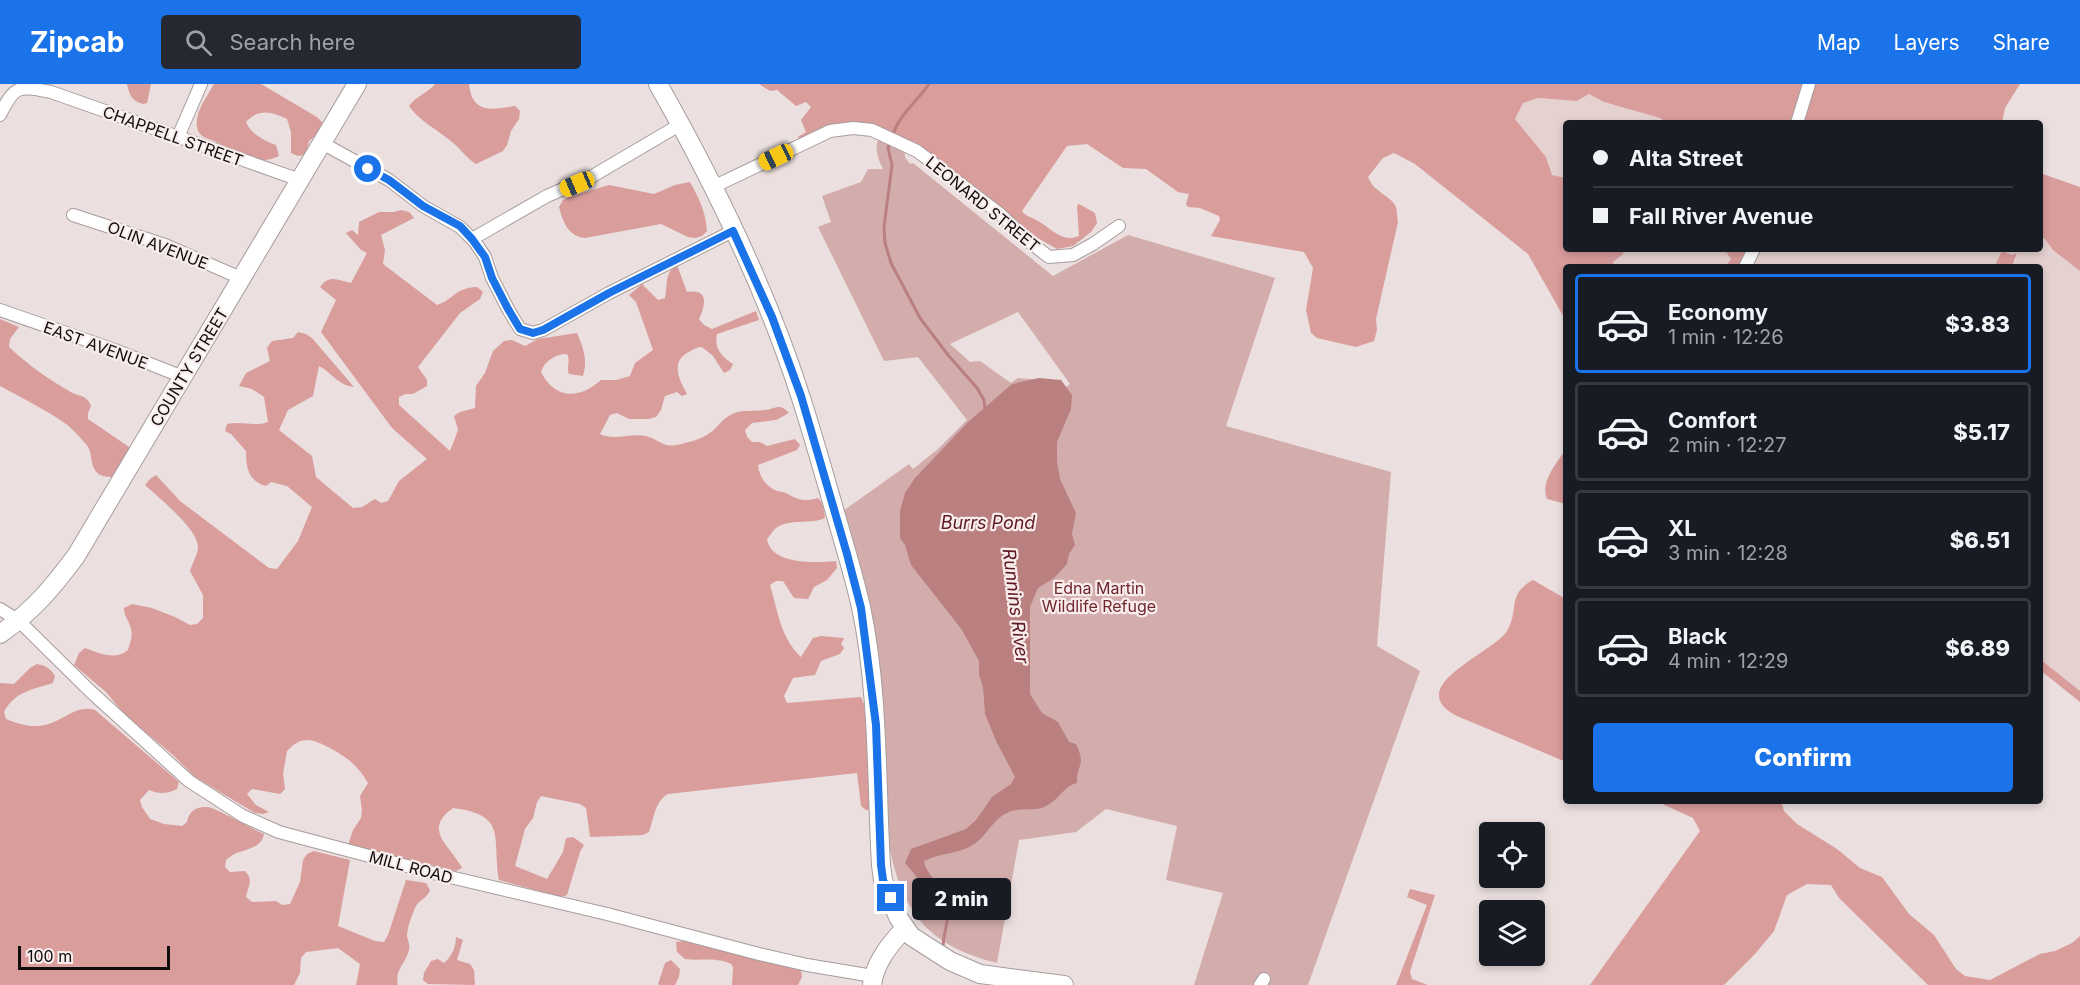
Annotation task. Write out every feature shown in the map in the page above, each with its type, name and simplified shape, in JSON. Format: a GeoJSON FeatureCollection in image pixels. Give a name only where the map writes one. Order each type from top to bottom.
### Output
{"type":"FeatureCollection","features":[{"type":"Feature","properties":{"kind":"main road","name":"COUNTY STREET"},"geometry":{"type":"LineString","coordinates":[[0,634],[19,621],[50,591],[76,555],[243,279],[357,84]]}},
{"type":"Feature","properties":{"kind":"main road"},"geometry":{"type":"LineString","coordinates":[[658,84],[713,187],[772,317],[801,396],[847,554],[861,608],[876,725],[883,880],[898,917],[911,936],[950,961],[980,974],[1064,985]]}},
{"type":"Feature","properties":{"kind":"main road"},"geometry":{"type":"LineString","coordinates":[[873,980],[884,953],[904,928]]}},
{"type":"Feature","properties":{"kind":"street"},"geometry":{"type":"LineString","coordinates":[[178,137],[201,84]]}},
{"type":"Feature","properties":{"kind":"street"},"geometry":{"type":"LineString","coordinates":[[1798,120],[1809,84]]}},
{"type":"Feature","properties":{"kind":"street","name":"CHAPPELL STREET"},"geometry":{"type":"LineString","coordinates":[[0,114],[10,94],[22,87],[47,92],[300,180]]}},
{"type":"Feature","properties":{"kind":"street"},"geometry":{"type":"LineString","coordinates":[[472,239],[547,196],[591,177],[681,124]]}},
{"type":"Feature","properties":{"kind":"street","name":"LEONARD STREET"},"geometry":{"type":"LineString","coordinates":[[713,187],[830,131],[853,128],[872,130],[917,151],[1000,214],[1049,257],[1073,255],[1119,226]]}},
{"type":"Feature","properties":{"kind":"street"},"geometry":{"type":"LineString","coordinates":[[322,143],[389,180],[423,206],[460,226],[485,257],[492,278],[520,329],[533,333],[543,330],[609,293],[733,231]]}},
{"type":"Feature","properties":{"kind":"street","name":"OLIN AVENUE"},"geometry":{"type":"LineString","coordinates":[[73,215],[165,245],[243,279]]}},
{"type":"Feature","properties":{"kind":"street","name":"EAST AVENUE"},"geometry":{"type":"LineString","coordinates":[[4,312],[115,350],[183,377]]}},
{"type":"Feature","properties":{"kind":"street","name":"MILL ROAD"},"geometry":{"type":"LineString","coordinates":[[0,609],[19,621],[84,686],[189,781],[243,816],[279,832],[433,873],[873,980]]}},
{"type":"Feature","properties":{"kind":"shaded area"},"geometry":{"type":"Polygon","coordinates":[[[127,84],[151,84],[147,103],[143,104],[133,99],[127,84]]]}},
{"type":"Feature","properties":{"kind":"shaded area"},"geometry":{"type":"Polygon","coordinates":[[[214,84],[261,84],[317,117],[327,127],[309,141],[306,155],[298,156],[291,153],[291,132],[287,119],[270,113],[260,113],[246,122],[258,136],[276,145],[279,156],[259,161],[238,157],[218,143],[202,136],[198,131],[197,121],[200,110],[214,84]]]}},
{"type":"Feature","properties":{"kind":"shaded area"},"geometry":{"type":"Polygon","coordinates":[[[435,84],[469,84],[474,101],[485,108],[515,106],[520,111],[519,119],[503,151],[476,164],[452,142],[418,117],[409,106],[435,84]]]}},
{"type":"Feature","properties":{"kind":"shaded area"},"geometry":{"type":"Polygon","coordinates":[[[759,84],[2020,84],[2005,108],[2003,120],[1662,120],[1604,102],[1589,94],[1577,101],[1538,98],[1523,103],[1515,119],[1546,157],[1552,175],[1563,177],[1563,252],[1623,252],[1613,264],[1563,264],[1563,316],[1528,254],[1415,164],[1394,153],[1383,158],[1368,177],[1374,187],[1394,203],[1398,222],[1376,319],[1377,330],[1374,341],[1356,347],[1317,338],[1311,333],[1306,310],[1313,268],[1304,252],[1211,236],[1220,220],[1219,216],[1200,208],[1188,207],[1186,204],[1189,194],[1178,192],[1146,169],[1123,168],[1087,144],[1067,146],[1022,211],[1025,215],[1067,238],[1079,236],[1077,206],[1079,204],[1095,213],[1097,223],[1091,232],[1073,246],[1057,249],[1029,233],[1007,213],[876,130],[832,127],[800,139],[798,137],[806,132],[801,120],[811,107],[806,102],[796,106],[777,90],[770,91],[759,84]]]}},
{"type":"Feature","properties":{"kind":"shaded area"},"geometry":{"type":"Polygon","coordinates":[[[1589,94],[1604,102],[1662,120],[1563,120],[1563,177],[1552,175],[1546,157],[1515,119],[1523,103],[1538,98],[1577,101],[1589,94]]]}},
{"type":"Feature","properties":{"kind":"shaded area"},"geometry":{"type":"Polygon","coordinates":[[[2043,174],[2080,187],[2080,271],[2053,250],[2043,238],[2043,174]]]}},
{"type":"Feature","properties":{"kind":"shaded area"},"geometry":{"type":"Polygon","coordinates":[[[690,182],[702,206],[707,231],[695,238],[661,224],[585,238],[579,237],[567,227],[559,207],[563,200],[569,197],[609,185],[654,194],[675,185],[690,182]]]}},
{"type":"Feature","properties":{"kind":"shaded area"},"geometry":{"type":"Polygon","coordinates":[[[401,210],[409,212],[414,218],[381,235],[385,250],[383,264],[437,305],[464,289],[477,287],[483,292],[480,299],[460,313],[418,367],[427,380],[427,386],[413,394],[399,397],[399,405],[450,451],[458,430],[454,416],[475,408],[476,386],[485,373],[493,351],[504,341],[512,340],[525,346],[538,339],[577,333],[585,359],[583,376],[569,374],[567,354],[551,359],[541,372],[553,388],[568,394],[585,391],[601,380],[616,380],[630,376],[635,363],[653,350],[636,302],[629,295],[642,284],[658,300],[665,298],[668,275],[677,265],[687,292],[699,293],[704,299],[699,319],[704,325],[712,329],[756,311],[759,320],[717,334],[719,351],[733,364],[730,370],[724,373],[713,356],[702,347],[694,349],[683,356],[678,366],[679,377],[687,394],[682,396],[677,392],[665,396],[661,410],[656,417],[649,419],[629,419],[617,413],[610,415],[600,434],[611,437],[646,436],[672,446],[704,437],[736,412],[780,407],[789,413],[776,420],[752,423],[745,430],[747,437],[752,442],[760,442],[767,446],[795,439],[800,445],[797,450],[758,465],[760,472],[765,482],[775,490],[801,500],[818,498],[823,504],[825,518],[787,523],[775,529],[767,539],[770,547],[785,558],[806,562],[836,561],[837,568],[827,580],[814,587],[808,599],[794,598],[783,581],[776,581],[770,585],[784,632],[801,657],[813,638],[821,636],[844,638],[841,644],[844,648],[840,654],[821,661],[815,675],[793,678],[784,696],[787,703],[861,697],[864,704],[873,810],[866,810],[861,806],[857,773],[668,794],[658,805],[649,832],[643,835],[590,837],[586,808],[580,804],[541,796],[533,818],[525,829],[515,866],[547,879],[563,852],[566,838],[573,837],[584,845],[567,895],[561,897],[499,880],[494,830],[482,816],[470,811],[453,808],[440,823],[441,838],[462,868],[456,871],[348,845],[353,830],[361,818],[360,796],[368,783],[347,759],[318,742],[303,741],[287,751],[283,774],[285,789],[280,794],[252,789],[247,794],[256,805],[269,812],[255,813],[195,777],[173,755],[126,716],[106,692],[74,665],[79,653],[85,648],[112,656],[128,650],[132,632],[124,608],[132,604],[152,608],[190,625],[197,624],[203,618],[203,595],[190,571],[198,550],[196,540],[185,523],[145,485],[156,475],[180,501],[269,568],[277,569],[298,541],[312,507],[287,486],[271,482],[266,486],[255,481],[249,473],[246,451],[231,434],[225,431],[227,424],[268,422],[264,397],[252,389],[239,386],[246,373],[270,361],[267,348],[272,341],[293,338],[298,332],[306,334],[354,387],[339,381],[319,366],[313,396],[288,410],[279,430],[312,456],[316,477],[353,508],[362,507],[375,499],[381,503],[388,501],[399,481],[427,459],[392,428],[321,332],[336,300],[320,287],[330,279],[351,283],[367,253],[361,250],[346,233],[352,230],[358,235],[359,222],[379,212],[401,210]]]}},
{"type":"Feature","properties":{"kind":"shaded area"},"geometry":{"type":"Polygon","coordinates":[[[2043,238],[2053,250],[2080,271],[2080,691],[2043,661],[2043,264],[2014,264],[2018,255],[2002,252],[2043,252],[2043,238]]]}},
{"type":"Feature","properties":{"kind":"shaded area"},"geometry":{"type":"Polygon","coordinates":[[[1623,252],[1724,252],[1731,259],[1727,264],[1613,264],[1623,252]]]}},
{"type":"Feature","properties":{"kind":"shaded area"},"geometry":{"type":"Polygon","coordinates":[[[1724,252],[1747,252],[1740,264],[1727,264],[1731,259],[1724,252]]]}},
{"type":"Feature","properties":{"kind":"shaded area"},"geometry":{"type":"Polygon","coordinates":[[[1747,252],[2002,252],[1996,264],[1740,264],[1747,252]]]}},
{"type":"Feature","properties":{"kind":"shaded area"},"geometry":{"type":"Polygon","coordinates":[[[2002,252],[2012,255],[2017,253],[2013,264],[1996,264],[2002,252]]]}},
{"type":"Feature","properties":{"kind":"shaded area"},"geometry":{"type":"Polygon","coordinates":[[[0,319],[19,327],[10,339],[9,347],[46,376],[72,393],[87,399],[91,406],[88,419],[132,449],[112,477],[98,473],[86,444],[69,426],[0,386],[0,319]]]}},
{"type":"Feature","properties":{"kind":"shaded area"},"geometry":{"type":"Polygon","coordinates":[[[1563,453],[1563,503],[1547,499],[1545,492],[1550,472],[1563,453]]]}},
{"type":"Feature","properties":{"kind":"shaded area"},"geometry":{"type":"Polygon","coordinates":[[[1533,580],[1563,597],[1563,761],[1457,716],[1442,705],[1439,694],[1444,682],[1455,671],[1507,631],[1513,616],[1516,597],[1533,580]]]}},
{"type":"Feature","properties":{"kind":"shaded area"},"geometry":{"type":"Polygon","coordinates":[[[2043,661],[2080,691],[2080,702],[2043,672],[2043,661]]]}},
{"type":"Feature","properties":{"kind":"shaded area"},"geometry":{"type":"Polygon","coordinates":[[[37,664],[51,671],[55,676],[53,683],[25,692],[13,700],[4,712],[6,719],[25,725],[40,726],[75,711],[95,710],[179,782],[177,789],[163,793],[149,790],[140,800],[150,819],[164,824],[182,826],[194,810],[208,807],[264,834],[258,844],[226,860],[225,867],[230,872],[245,871],[248,874],[250,883],[246,897],[252,902],[276,901],[282,905],[290,904],[300,882],[303,860],[307,854],[314,851],[350,860],[338,926],[375,941],[384,942],[406,880],[426,883],[430,890],[416,905],[411,918],[407,936],[409,950],[399,971],[398,985],[356,985],[360,964],[338,948],[306,952],[301,958],[300,973],[294,985],[0,985],[0,683],[14,684],[37,664]]]}},
{"type":"Feature","properties":{"kind":"shaded area"},"geometry":{"type":"Polygon","coordinates":[[[1663,804],[1782,804],[1784,811],[1797,824],[1837,849],[1860,868],[1882,877],[1909,914],[1934,935],[1956,969],[1965,976],[1990,980],[2040,954],[2055,951],[2072,943],[2080,936],[2080,985],[1928,985],[1839,898],[1831,885],[1807,884],[1787,895],[1774,931],[1724,985],[1590,985],[1700,831],[1693,818],[1663,804]]]}},
{"type":"Feature","properties":{"kind":"shaded area"},"geometry":{"type":"Polygon","coordinates":[[[1410,889],[1435,895],[1410,972],[1412,979],[1428,985],[1396,985],[1427,905],[1407,897],[1410,889]]]}},
{"type":"Feature","properties":{"kind":"shaded area"},"geometry":{"type":"Polygon","coordinates":[[[456,937],[463,940],[457,960],[470,964],[474,970],[475,985],[428,984],[423,980],[431,961],[438,959],[444,963],[453,951],[456,937]]]}},
{"type":"Feature","properties":{"kind":"shaded area"},"geometry":{"type":"Polygon","coordinates":[[[692,940],[801,970],[802,977],[798,985],[732,985],[733,967],[731,964],[714,960],[685,959],[677,952],[676,942],[692,940]]]}},
{"type":"Feature","properties":{"kind":"shaded area"},"geometry":{"type":"Polygon","coordinates":[[[671,960],[680,969],[679,977],[675,985],[660,985],[658,984],[665,963],[671,960]]]}},
{"type":"Feature","properties":{"kind":"green space","name":"Edna Martin Wildlife Refuge"},"geometry":{"type":"Polygon","coordinates":[[[883,127],[903,134],[905,157],[910,164],[913,163],[1053,276],[1128,235],[1275,278],[1226,426],[1391,472],[1377,646],[1420,671],[1308,985],[1194,985],[1223,893],[1166,880],[1177,826],[1106,809],[1076,832],[1019,840],[997,963],[974,956],[938,937],[924,925],[903,893],[890,850],[879,665],[863,578],[843,511],[909,464],[913,469],[938,449],[967,420],[918,357],[884,361],[818,227],[831,222],[822,196],[861,182],[868,169],[883,169],[878,157],[877,144],[883,127]],[[1018,312],[950,344],[970,362],[980,361],[1011,383],[1018,378],[1053,381],[1066,387],[1070,384],[1018,312]]]}},
{"type":"Feature","properties":{"kind":"water","name":"Burrs Pond"},"geometry":{"type":"Polygon","coordinates":[[[1039,378],[1061,380],[1072,395],[1071,409],[1057,442],[1057,461],[1060,479],[1076,513],[1072,534],[1075,545],[1069,554],[1067,564],[1054,578],[1038,588],[1030,607],[1030,694],[1042,713],[1058,722],[1069,742],[1076,744],[1081,757],[1077,783],[1043,807],[1012,811],[1002,816],[973,845],[924,861],[945,895],[937,901],[905,863],[911,849],[966,829],[976,820],[992,797],[1011,784],[1015,777],[985,714],[979,661],[962,630],[911,565],[905,545],[900,538],[900,511],[905,493],[915,478],[968,422],[1012,384],[1039,378]]]}},
{"type":"Feature","properties":{"kind":"waterway","name":"Runnins River"},"geometry":{"type":"LineString","coordinates":[[893,135],[904,114],[929,84]]}},
{"type":"Feature","properties":{"kind":"waterway","name":"Runnins River"},"geometry":{"type":"LineString","coordinates":[[891,142],[888,148],[892,165],[884,227],[885,243],[891,263],[920,318],[977,388],[984,400],[985,409]]}},
{"type":"Feature","properties":{"kind":"waterway","name":"Runnins River"},"geometry":{"type":"LineString","coordinates":[[939,896],[944,904],[947,917],[943,949]]}},
{"type":"Feature","properties":{"kind":"route"},"geometry":{"type":"LineString","coordinates":[[368,169],[389,180],[423,206],[460,226],[485,257],[492,278],[520,329],[533,333],[543,330],[609,293],[733,231],[772,317],[801,396],[861,608],[876,725],[881,865],[883,880],[891,898]]}}]}
